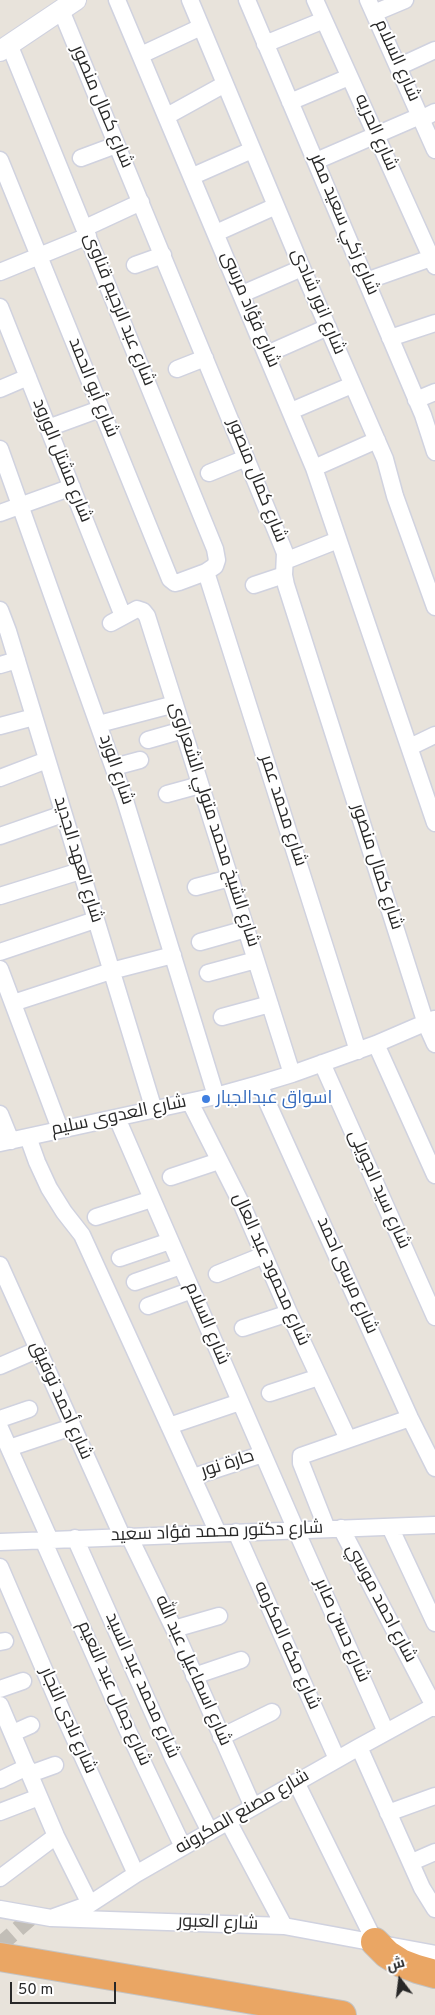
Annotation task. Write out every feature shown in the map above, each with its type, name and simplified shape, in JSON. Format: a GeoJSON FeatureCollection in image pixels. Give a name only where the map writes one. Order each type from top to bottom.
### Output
{"type":"FeatureCollection","features":[{"type":"Feature","properties":{"kind":"highway"},"geometry":{"type":"LineString","coordinates":[[375,1942],[387,1954],[401,1963],[416,1970],[435,1974]]}},
{"type":"Feature","properties":{"kind":"highway"},"geometry":{"type":"LineString","coordinates":[[0,1957],[342,2015]]}},
{"type":"Feature","properties":{"kind":"street","name":"شارع فؤاد مرسى"},"geometry":{"type":"LineString","coordinates":[[118,0],[314,468],[435,823]]}},
{"type":"Feature","properties":{"kind":"street","name":"شارع انور شادى"},"geometry":{"type":"LineString","coordinates":[[190,0],[302,268],[385,459],[395,496],[435,608]]}},
{"type":"Feature","properties":{"kind":"street","name":"شارع زكي سعيد مطر"},"geometry":{"type":"LineString","coordinates":[[247,0],[416,400],[435,452]]}},
{"type":"Feature","properties":{"kind":"street","name":"شارع الحريه"},"geometry":{"type":"LineString","coordinates":[[315,0],[433,262]]}},
{"type":"Feature","properties":{"kind":"street"},"geometry":{"type":"LineString","coordinates":[[371,7],[405,0]]}},
{"type":"Feature","properties":{"kind":"street"},"geometry":{"type":"LineString","coordinates":[[5,47],[68,5]]}},
{"type":"Feature","properties":{"kind":"street","name":"شارع كمال منصور"},"geometry":{"type":"LineString","coordinates":[[68,5],[116,145],[142,202],[282,543],[284,568],[431,1021],[435,1044]]}},
{"type":"Feature","properties":{"kind":"street","name":"شارع السلام"},"geometry":{"type":"LineString","coordinates":[[371,7],[398,67],[425,116],[435,150]]}},
{"type":"Feature","properties":{"kind":"street"},"geometry":{"type":"LineString","coordinates":[[266,44],[324,20]]}},
{"type":"Feature","properties":{"kind":"street"},"geometry":{"type":"LineString","coordinates":[[141,55],[201,27]]}},
{"type":"Feature","properties":{"kind":"street","name":"شارع عبد الرحيم قناوى"},"geometry":{"type":"LineString","coordinates":[[5,47],[87,232],[215,550],[217,560],[215,566],[206,572]]}},
{"type":"Feature","properties":{"kind":"street"},"geometry":{"type":"LineString","coordinates":[[398,67],[435,50]]}},
{"type":"Feature","properties":{"kind":"street"},"geometry":{"type":"LineString","coordinates":[[290,102],[349,77]]}},
{"type":"Feature","properties":{"kind":"street"},"geometry":{"type":"LineString","coordinates":[[167,116],[225,84]]}},
{"type":"Feature","properties":{"kind":"street"},"geometry":{"type":"LineString","coordinates":[[316,161],[425,116]]}},
{"type":"Feature","properties":{"kind":"street"},"geometry":{"type":"LineString","coordinates":[[81,158],[116,145]]}},
{"type":"Feature","properties":{"kind":"street"},"geometry":{"type":"LineString","coordinates":[[193,176],[252,150]]}},
{"type":"Feature","properties":{"kind":"street","name":"شارع أبو الحمد"},"geometry":{"type":"LineString","coordinates":[[0,160],[170,579],[175,583],[206,572]]}},
{"type":"Feature","properties":{"kind":"street"},"geometry":{"type":"LineString","coordinates":[[0,272],[39,256],[142,202]]}},
{"type":"Feature","properties":{"kind":"street"},"geometry":{"type":"LineString","coordinates":[[216,232],[276,206]]}},
{"type":"Feature","properties":{"kind":"street"},"geometry":{"type":"LineString","coordinates":[[135,265],[163,255]]}},
{"type":"Feature","properties":{"kind":"street"},"geometry":{"type":"LineString","coordinates":[[366,281],[433,262]]}},
{"type":"Feature","properties":{"kind":"street"},"geometry":{"type":"LineString","coordinates":[[242,294],[302,268]]}},
{"type":"Feature","properties":{"kind":"street","name":"شارع مشتل الورود"},"geometry":{"type":"LineString","coordinates":[[0,307],[72,487],[117,620]]}},
{"type":"Feature","properties":{"kind":"street"},"geometry":{"type":"LineString","coordinates":[[390,338],[435,323]]}},
{"type":"Feature","properties":{"kind":"street"},"geometry":{"type":"LineString","coordinates":[[267,354],[328,327]]}},
{"type":"Feature","properties":{"kind":"street"},"geometry":{"type":"LineString","coordinates":[[177,369],[206,358]]}},
{"type":"Feature","properties":{"kind":"street"},"geometry":{"type":"LineString","coordinates":[[0,389],[28,377]]}},
{"type":"Feature","properties":{"kind":"street"},"geometry":{"type":"LineString","coordinates":[[290,411],[352,385]]}},
{"type":"Feature","properties":{"kind":"street"},"geometry":{"type":"LineString","coordinates":[[416,400],[435,392]]}},
{"type":"Feature","properties":{"kind":"street"},"geometry":{"type":"LineString","coordinates":[[48,428],[100,409]]}},
{"type":"Feature","properties":{"kind":"street"},"geometry":{"type":"LineString","coordinates":[[314,468],[377,440]]}},
{"type":"Feature","properties":{"kind":"street","name":"شارع الورد"},"geometry":{"type":"LineString","coordinates":[[0,449],[114,767],[216,1096]]}},
{"type":"Feature","properties":{"kind":"street"},"geometry":{"type":"LineString","coordinates":[[209,473],[246,458]]}},
{"type":"Feature","properties":{"kind":"street"},"geometry":{"type":"LineString","coordinates":[[0,513],[72,487]]}},
{"type":"Feature","properties":{"kind":"street"},"geometry":{"type":"LineString","coordinates":[[254,585],[338,540]]}},
{"type":"Feature","properties":{"kind":"street","name":"شارع محمد عمر"},"geometry":{"type":"LineString","coordinates":[[206,572],[358,1051]]}},
{"type":"Feature","properties":{"kind":"street","name":"شارع الشيخ محمد متولي الشعراوى"},"geometry":{"type":"LineString","coordinates":[[117,620],[137,609],[145,613],[292,1074]]}},
{"type":"Feature","properties":{"kind":"street","name":"شارع العهد الجديد"},"geometry":{"type":"LineString","coordinates":[[0,610],[4,632],[17,660],[154,1110]]}},
{"type":"Feature","properties":{"kind":"street"},"geometry":{"type":"LineString","coordinates":[[0,665],[17,660]]}},
{"type":"Feature","properties":{"kind":"street"},"geometry":{"type":"LineString","coordinates":[[99,724],[175,704]]}},
{"type":"Feature","properties":{"kind":"street"},"geometry":{"type":"LineString","coordinates":[[0,726],[34,717]]}},
{"type":"Feature","properties":{"kind":"street"},"geometry":{"type":"LineString","coordinates":[[148,740],[183,730]]}},
{"type":"Feature","properties":{"kind":"street"},"geometry":{"type":"LineString","coordinates":[[410,747],[435,735]]}},
{"type":"Feature","properties":{"kind":"street"},"geometry":{"type":"LineString","coordinates":[[0,778],[47,760]]}},
{"type":"Feature","properties":{"kind":"street"},"geometry":{"type":"LineString","coordinates":[[114,767],[140,760]]}},
{"type":"Feature","properties":{"kind":"street"},"geometry":{"type":"LineString","coordinates":[[167,794],[200,785]]}},
{"type":"Feature","properties":{"kind":"street"},"geometry":{"type":"LineString","coordinates":[[0,836],[63,814]]}},
{"type":"Feature","properties":{"kind":"street"},"geometry":{"type":"LineString","coordinates":[[0,896],[80,872]]}},
{"type":"Feature","properties":{"kind":"street"},"geometry":{"type":"LineString","coordinates":[[196,887],[230,878]]}},
{"type":"Feature","properties":{"kind":"street"},"geometry":{"type":"LineString","coordinates":[[0,952],[95,920]]}},
{"type":"Feature","properties":{"kind":"street"},"geometry":{"type":"LineString","coordinates":[[200,942],[246,929]]}},
{"type":"Feature","properties":{"kind":"street"},"geometry":{"type":"LineString","coordinates":[[13,1003],[111,971],[173,955]]}},
{"type":"Feature","properties":{"kind":"street"},"geometry":{"type":"LineString","coordinates":[[208,973],[256,960]]}},
{"type":"Feature","properties":{"kind":"street"},"geometry":{"type":"LineString","coordinates":[[0,969],[60,1129]]}},
{"type":"Feature","properties":{"kind":"street"},"geometry":{"type":"LineString","coordinates":[[222,1017],[270,1004]]}},
{"type":"Feature","properties":{"kind":"street","name":"شارع العدوى سليم"},"geometry":{"type":"LineString","coordinates":[[5,1142],[216,1096],[292,1074],[358,1051],[431,1021]]}},
{"type":"Feature","properties":{"kind":"street"},"geometry":{"type":"LineString","coordinates":[[376,1044],[435,1175]]}},
{"type":"Feature","properties":{"kind":"street","name":"شارع سيد الجويلى"},"geometry":{"type":"LineString","coordinates":[[322,1063],[435,1317]]}},
{"type":"Feature","properties":{"kind":"street","name":"شارع مرسى احمد"},"geometry":{"type":"LineString","coordinates":[[258,1084],[410,1418],[435,1468]]}},
{"type":"Feature","properties":{"kind":"street","name":"شارع محمود عبد العال"},"geometry":{"type":"LineString","coordinates":[[190,1102],[243,1207],[348,1439]]}},
{"type":"Feature","properties":{"kind":"street"},"geometry":{"type":"LineString","coordinates":[[0,1114],[5,1142]]}},
{"type":"Feature","properties":{"kind":"street","name":"شارع السلام"},"geometry":{"type":"LineString","coordinates":[[117,1118],[296,1530]]}},
{"type":"Feature","properties":{"kind":"street"},"geometry":{"type":"LineString","coordinates":[[28,1137],[49,1188],[64,1212],[82,1235],[218,1533]]}},
{"type":"Feature","properties":{"kind":"street"},"geometry":{"type":"LineString","coordinates":[[171,1177],[219,1161]]}},
{"type":"Feature","properties":{"kind":"street"},"geometry":{"type":"LineString","coordinates":[[96,1217],[152,1199]]}},
{"type":"Feature","properties":{"kind":"street"},"geometry":{"type":"LineString","coordinates":[[120,1258],[170,1241]]}},
{"type":"Feature","properties":{"kind":"street"},"geometry":{"type":"LineString","coordinates":[[217,1274],[264,1255]]}},
{"type":"Feature","properties":{"kind":"street"},"geometry":{"type":"LineString","coordinates":[[136,1282],[181,1266]]}},
{"type":"Feature","properties":{"kind":"street","name":"شارع أحمد توفيق"},"geometry":{"type":"LineString","coordinates":[[2,1275],[125,1536]]}},
{"type":"Feature","properties":{"kind":"street"},"geometry":{"type":"LineString","coordinates":[[148,1306],[192,1290]]}},
{"type":"Feature","properties":{"kind":"street"},"geometry":{"type":"LineString","coordinates":[[243,1328],[289,1312]]}},
{"type":"Feature","properties":{"kind":"street"},"geometry":{"type":"LineString","coordinates":[[0,1366],[37,1350]]}},
{"type":"Feature","properties":{"kind":"street"},"geometry":{"type":"LineString","coordinates":[[270,1393],[319,1377]]}},
{"type":"Feature","properties":{"kind":"street"},"geometry":{"type":"LineString","coordinates":[[169,1426],[240,1402]]}},
{"type":"Feature","properties":{"kind":"street"},"geometry":{"type":"LineString","coordinates":[[0,1419],[29,1408]]}},
{"type":"Feature","properties":{"kind":"street"},"geometry":{"type":"LineString","coordinates":[[348,1439],[410,1418]]}},
{"type":"Feature","properties":{"kind":"street"},"geometry":{"type":"LineString","coordinates":[[9,1448],[72,1427]]}},
{"type":"Feature","properties":{"kind":"street","name":"شارع جمال عبد النعيم"},"geometry":{"type":"LineString","coordinates":[[0,1428],[128,1729],[183,1847]]}},
{"type":"Feature","properties":{"kind":"street","name":"شارع احمد موسي"},"geometry":{"type":"LineString","coordinates":[[348,1439],[304,1453],[300,1459],[334,1528],[431,1690],[435,1707]]}},
{"type":"Feature","properties":{"kind":"street","name":"حارة نور"},"geometry":{"type":"LineString","coordinates":[[192,1477],[263,1454]]}},
{"type":"Feature","properties":{"kind":"street","name":"شارع دكتور محمد فؤاد سعيد"},"geometry":{"type":"LineString","coordinates":[[0,1542],[435,1525]]}},
{"type":"Feature","properties":{"kind":"street"},"geometry":{"type":"LineString","coordinates":[[390,1526],[435,1623]]}},
{"type":"Feature","properties":{"kind":"street","name":"شارع حسن صابر"},"geometry":{"type":"LineString","coordinates":[[296,1530],[386,1732]]}},
{"type":"Feature","properties":{"kind":"street","name":"شارع مكه المكرمه"},"geometry":{"type":"LineString","coordinates":[[236,1532],[337,1759]]}},
{"type":"Feature","properties":{"kind":"street","name":"شارع اسماعيل عبد الله"},"geometry":{"type":"LineString","coordinates":[[125,1536],[174,1630],[252,1807]]}},
{"type":"Feature","properties":{"kind":"street","name":"شارع محمد عبد السيد"},"geometry":{"type":"LineString","coordinates":[[75,1538],[173,1758],[210,1832]]}},
{"type":"Feature","properties":{"kind":"street","name":"شارع نادى النجار"},"geometry":{"type":"LineString","coordinates":[[0,1567],[61,1709],[136,1874]]}},
{"type":"Feature","properties":{"kind":"street"},"geometry":{"type":"LineString","coordinates":[[174,1630],[219,1616]]}},
{"type":"Feature","properties":{"kind":"street"},"geometry":{"type":"LineString","coordinates":[[194,1676],[241,1660]]}},
{"type":"Feature","properties":{"kind":"street"},"geometry":{"type":"LineString","coordinates":[[0,1689],[23,1681]]}},
{"type":"Feature","properties":{"kind":"street","name":"شارع مصنع المكرونه"},"geometry":{"type":"LineString","coordinates":[[51,1918],[90,1904],[136,1874],[252,1807],[386,1732],[435,1707]]}},
{"type":"Feature","properties":{"kind":"street"},"geometry":{"type":"LineString","coordinates":[[221,1737],[272,1712]]}},
{"type":"Feature","properties":{"kind":"street"},"geometry":{"type":"LineString","coordinates":[[5,1720],[30,1725]]}},
{"type":"Feature","properties":{"kind":"street"},"geometry":{"type":"LineString","coordinates":[[5,1720],[56,1836],[90,1904]]}},
{"type":"Feature","properties":{"kind":"street"},"geometry":{"type":"LineString","coordinates":[[359,1747],[388,1813],[434,1907]]}},
{"type":"Feature","properties":{"kind":"street"},"geometry":{"type":"LineString","coordinates":[[0,1780],[55,1764]]}},
{"type":"Feature","properties":{"kind":"street"},"geometry":{"type":"LineString","coordinates":[[296,1782],[375,1942]]}},
{"type":"Feature","properties":{"kind":"street"},"geometry":{"type":"LineString","coordinates":[[388,1813],[435,1796]]}},
{"type":"Feature","properties":{"kind":"street"},"geometry":{"type":"LineString","coordinates":[[0,1812],[39,1797]]}},
{"type":"Feature","properties":{"kind":"street"},"geometry":{"type":"LineString","coordinates":[[228,1821],[284,1926]]}},
{"type":"Feature","properties":{"kind":"street"},"geometry":{"type":"LineString","coordinates":[[0,1878],[56,1836]]}},
{"type":"Feature","properties":{"kind":"street"},"geometry":{"type":"LineString","coordinates":[[412,1862],[435,1852]]}},
{"type":"Feature","properties":{"kind":"street"},"geometry":{"type":"LineString","coordinates":[[0,1899],[7,1910]]}},
{"type":"Feature","properties":{"kind":"street","name":"شارع العبور"},"geometry":{"type":"LineString","coordinates":[[7,1910],[51,1918],[284,1926],[435,1954]]}},
{"type":"Feature","properties":{"kind":"tunnel"},"geometry":{"type":"LineString","coordinates":[[0,1945],[35,1914]]}},
{"type":"Feature","properties":{"kind":"place","name":"اسواق عبدالجبار"},"geometry":{"type":"Point","coordinates":[206,1099]}}]}
